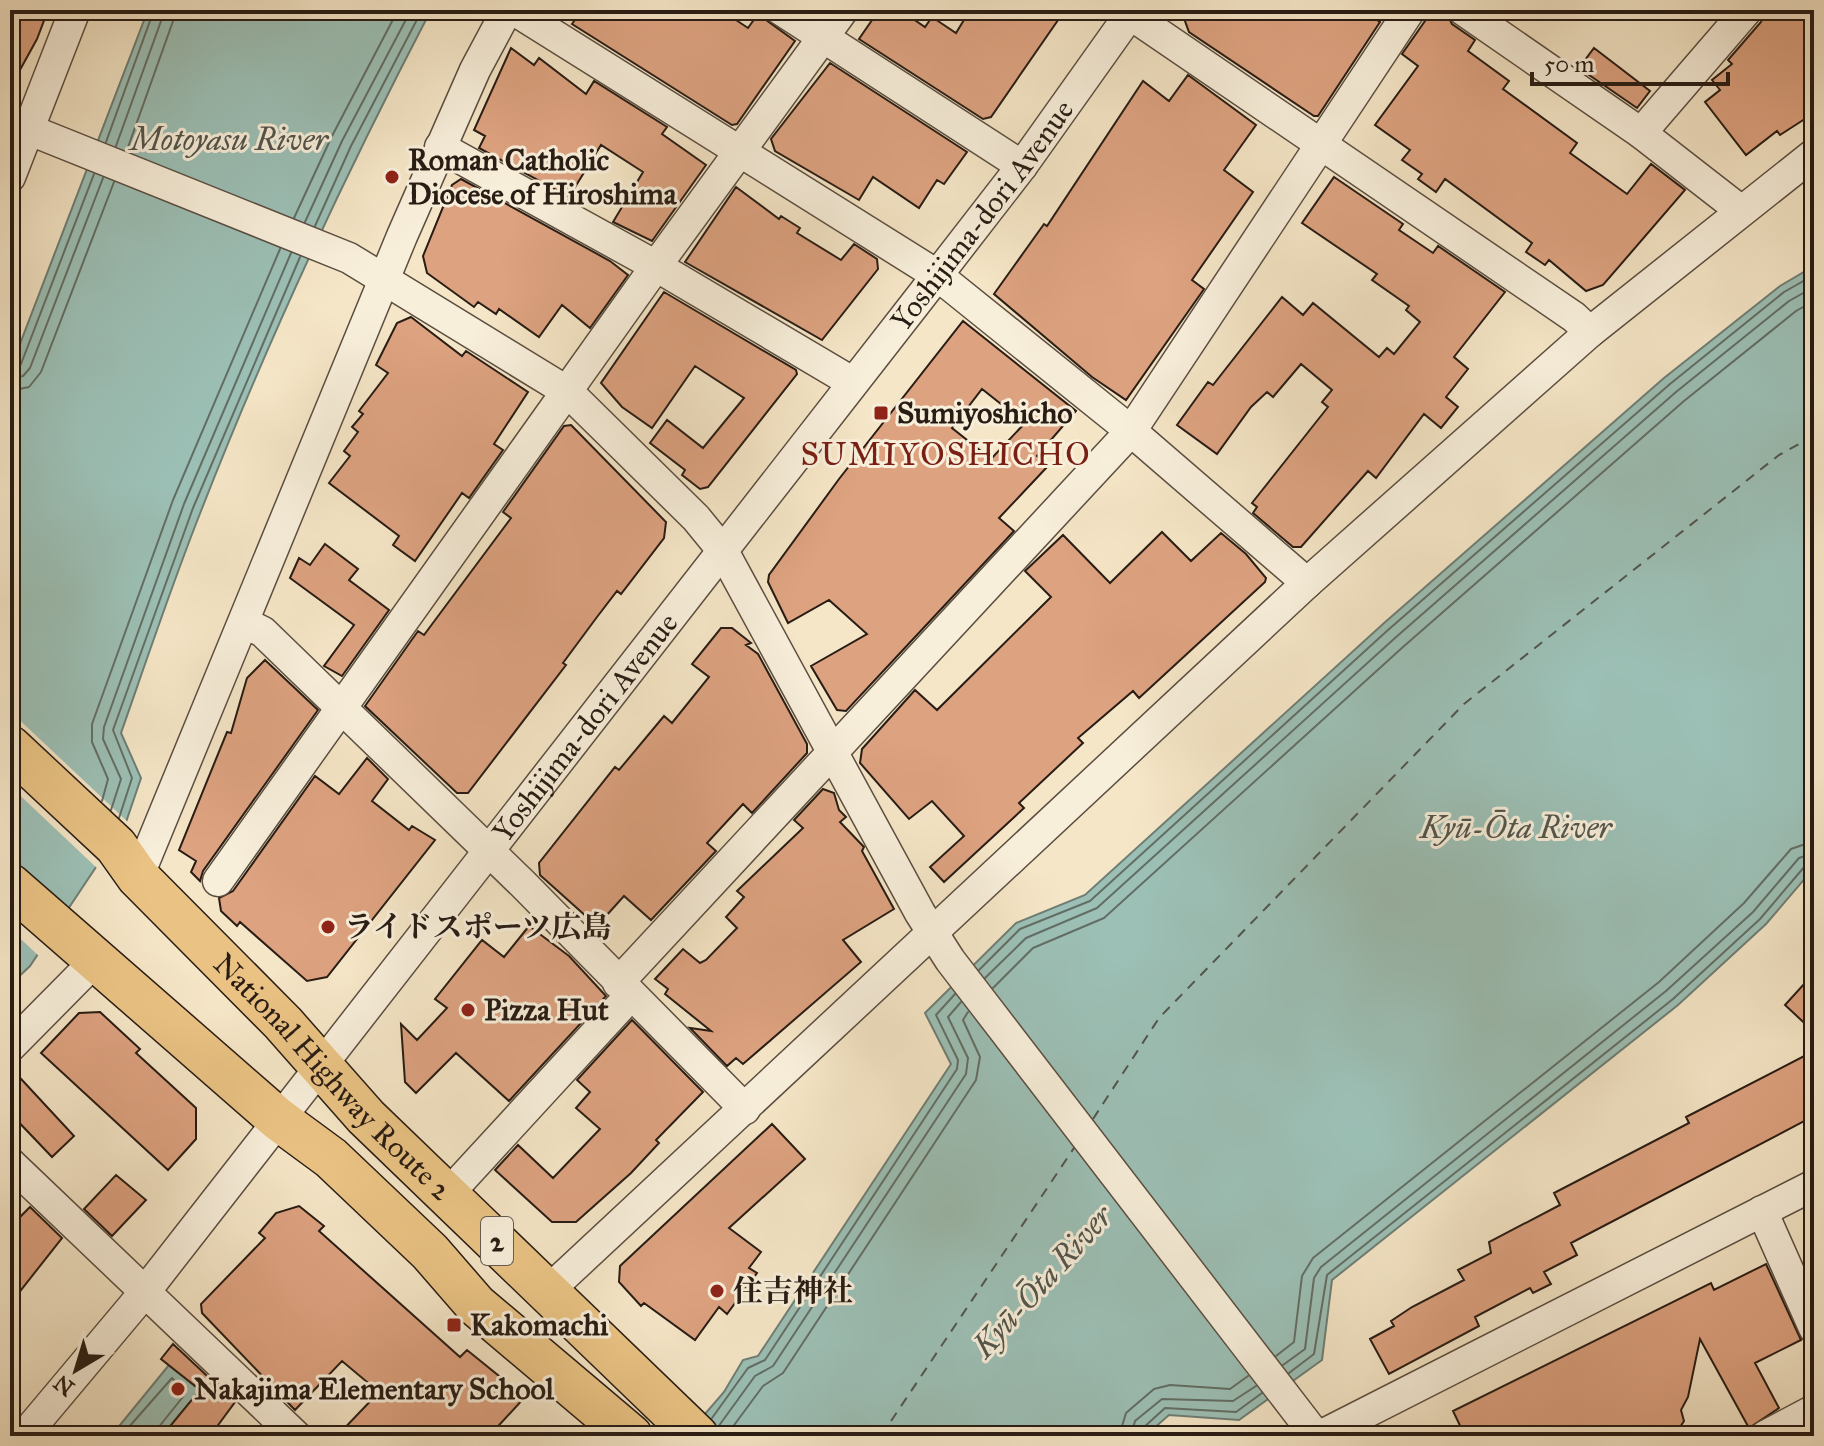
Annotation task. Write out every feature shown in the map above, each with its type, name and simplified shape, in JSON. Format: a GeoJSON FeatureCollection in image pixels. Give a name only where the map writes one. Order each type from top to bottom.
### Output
{"type":"FeatureCollection","features":[{"type":"Feature","properties":{"kind":"highway","name":"National Highway Route 2"},"geometry":{"type":"LineString","coordinates":[[10,747],[127,862],[366,1117],[686,1425]]}},
{"type":"Feature","properties":{"kind":"highway","name":"National Highway Route 2"},"geometry":{"type":"LineString","coordinates":[[10,885],[59,932],[278,1119],[331,1158],[430,1252],[476,1305],[612,1430]]}},
{"type":"Feature","properties":{"kind":"street"},"geometry":{"type":"LineString","coordinates":[[10,177],[20,126],[75,10]]}},
{"type":"Feature","properties":{"kind":"street"},"geometry":{"type":"LineString","coordinates":[[127,862],[245,623],[440,147],[507,10]]}},
{"type":"Feature","properties":{"kind":"street"},"geometry":{"type":"LineString","coordinates":[[514,10],[937,275],[1131,431],[1307,583]]}},
{"type":"Feature","properties":{"kind":"street"},"geometry":{"type":"LineString","coordinates":[[781,10],[1022,166]]}},
{"type":"Feature","properties":{"kind":"street"},"geometry":{"type":"LineString","coordinates":[[218,881],[656,266],[843,10]]}},
{"type":"Feature","properties":{"kind":"street"},"geometry":{"type":"LineString","coordinates":[[448,1194],[834,752],[1131,431],[1410,10]]}},
{"type":"Feature","properties":{"kind":"street"},"geometry":{"type":"LineString","coordinates":[[1463,10],[1641,133],[1740,210]]}},
{"type":"Feature","properties":{"kind":"street"},"geometry":{"type":"LineString","coordinates":[[1641,133],[1747,10]]}},
{"type":"Feature","properties":{"kind":"street"},"geometry":{"type":"LineString","coordinates":[[1129,11],[1574,317],[1590,332]]}},
{"type":"Feature","properties":{"kind":"street","name":"Yoshijima-dori Avenue"},"geometry":{"type":"LineString","coordinates":[[24,1436],[144,1293],[1022,166],[1129,11]]}},
{"type":"Feature","properties":{"kind":"street"},"geometry":{"type":"LineString","coordinates":[[20,126],[338,253],[385,277],[568,392],[696,518],[723,551],[934,934],[1284,1398],[1318,1436],[1814,1185]]}},
{"type":"Feature","properties":{"kind":"street"},"geometry":{"type":"LineString","coordinates":[[440,147],[656,266],[852,382]]}},
{"type":"Feature","properties":{"kind":"street"},"geometry":{"type":"LineString","coordinates":[[549,1290],[1307,583],[1590,332],[1814,154]]}},
{"type":"Feature","properties":{"kind":"street"},"geometry":{"type":"LineString","coordinates":[[245,623],[263,632],[489,852],[745,1109]]}},
{"type":"Feature","properties":{"kind":"street"},"geometry":{"type":"LineString","coordinates":[[10,1047],[94,962]]}},
{"type":"Feature","properties":{"kind":"street"},"geometry":{"type":"LineString","coordinates":[[10,1163],[296,1436]]}},
{"type":"Feature","properties":{"kind":"street"},"geometry":{"type":"LineString","coordinates":[[1762,1211],[1814,1328]]}},
{"type":"Feature","properties":{"kind":"street"},"geometry":{"type":"LineString","coordinates":[[1765,1436],[1814,1410]]}},
{"type":"Feature","properties":{"kind":"water","name":"Motoyasu River"},"geometry":{"type":"Polygon","coordinates":[[[148,10],[431,10],[281,320],[180,566],[121,733],[141,778],[126,822],[30,966],[10,985],[10,370],[148,10]]]}},
{"type":"Feature","properties":{"kind":"water","name":"Kyū-Ōta River"},"geometry":{"type":"Polygon","coordinates":[[[1814,266],[1814,868],[1766,924],[1678,1005],[1332,1280],[1322,1360],[1239,1420],[1169,1415],[1145,1436],[686,1436],[724,1392],[743,1360],[758,1356],[951,1064],[925,1013],[1016,923],[1085,895],[1383,624],[1664,378],[1780,286],[1814,266]]]}},
{"type":"Feature","properties":{"kind":"water"},"geometry":{"type":"Polygon","coordinates":[[[169,1365],[200,1390],[162,1436],[111,1436],[169,1365]]]}},
{"type":"Feature","properties":{"kind":"pier"},"geometry":{"type":"Polygon","coordinates":[[[10,711],[130,824],[99,870],[10,786],[10,711]]]}},
{"type":"Feature","properties":{"kind":"pier"},"geometry":{"type":"Polygon","coordinates":[[[10,855],[71,912],[40,957],[10,929],[10,855]]]}},
{"type":"Feature","properties":{"kind":"building"},"geometry":{"type":"Polygon","coordinates":[[[10,10],[48,10],[37,39],[10,88],[10,10]]]}},
{"type":"Feature","properties":{"kind":"building"},"geometry":{"type":"Polygon","coordinates":[[[582,10],[721,10],[748,28],[758,14],[795,41],[737,124],[732,125],[572,24],[582,10]]]}},
{"type":"Feature","properties":{"kind":"building"},"geometry":{"type":"Polygon","coordinates":[[[879,10],[900,10],[925,27],[932,17],[956,33],[970,10],[1065,10],[991,117],[983,119],[859,39],[879,10]]]}},
{"type":"Feature","properties":{"kind":"building"},"geometry":{"type":"Polygon","coordinates":[[[1192,10],[1362,10],[1380,22],[1318,116],[1314,116],[1189,32],[1185,21],[1192,10]]]}},
{"type":"Feature","properties":{"kind":"building"},"geometry":{"type":"Polygon","coordinates":[[[1445,10],[1452,24],[1475,40],[1468,51],[1509,81],[1503,89],[1577,143],[1570,153],[1627,194],[1651,164],[1685,190],[1603,285],[1586,291],[1549,260],[1545,265],[1526,252],[1532,243],[1445,179],[1436,192],[1418,179],[1422,174],[1402,160],[1410,150],[1375,125],[1418,66],[1402,54],[1432,11],[1445,10]]]}},
{"type":"Feature","properties":{"kind":"building"},"geometry":{"type":"Polygon","coordinates":[[[1765,10],[1814,10],[1814,113],[1780,135],[1777,131],[1746,155],[1705,102],[1720,90],[1712,80],[1732,64],[1728,60],[1761,22],[1765,10]]]}},
{"type":"Feature","properties":{"kind":"building"},"geometry":{"type":"Polygon","coordinates":[[[511,48],[534,65],[539,58],[586,94],[594,81],[667,127],[662,134],[706,165],[652,241],[613,222],[643,172],[601,145],[569,197],[479,148],[485,136],[474,130],[511,48]]]}},
{"type":"Feature","properties":{"kind":"building"},"geometry":{"type":"Polygon","coordinates":[[[1594,48],[1650,91],[1637,108],[1579,68],[1594,48]]]}},
{"type":"Feature","properties":{"kind":"building"},"geometry":{"type":"Polygon","coordinates":[[[830,63],[967,152],[944,184],[937,180],[919,208],[873,177],[859,200],[775,151],[771,139],[830,63]]]}},
{"type":"Feature","properties":{"kind":"building"},"geometry":{"type":"Polygon","coordinates":[[[1188,75],[1256,125],[1224,170],[1253,192],[1192,280],[1204,289],[1126,400],[1092,377],[994,294],[1044,224],[1047,226],[1143,81],[1169,101],[1188,75]]]}},
{"type":"Feature","properties":{"kind":"building"},"geometry":{"type":"Polygon","coordinates":[[[1334,177],[1403,224],[1399,230],[1433,253],[1438,246],[1505,292],[1454,357],[1468,369],[1446,397],[1458,407],[1441,428],[1424,414],[1376,478],[1368,471],[1301,547],[1293,547],[1253,513],[1257,507],[1252,503],[1328,407],[1322,402],[1332,390],[1301,364],[1273,397],[1267,392],[1251,407],[1217,454],[1177,425],[1208,382],[1213,385],[1282,297],[1303,315],[1313,303],[1379,357],[1387,348],[1394,354],[1420,322],[1406,310],[1409,306],[1372,280],[1377,274],[1302,223],[1334,177]]]}},
{"type":"Feature","properties":{"kind":"building"},"geometry":{"type":"Polygon","coordinates":[[[461,179],[610,261],[628,275],[590,328],[562,305],[539,337],[499,309],[496,314],[478,302],[474,307],[427,273],[423,256],[452,185],[461,179]]]}},
{"type":"Feature","properties":{"kind":"building"},"geometry":{"type":"Polygon","coordinates":[[[736,187],[779,219],[781,216],[800,228],[797,233],[841,260],[854,244],[877,259],[878,269],[822,340],[685,262],[736,187]]]}},
{"type":"Feature","properties":{"kind":"building"},"geometry":{"type":"Polygon","coordinates":[[[664,292],[796,370],[797,374],[708,487],[700,489],[682,475],[685,470],[650,443],[667,420],[703,448],[744,398],[695,366],[652,428],[622,407],[601,383],[664,292]]]}},
{"type":"Feature","properties":{"kind":"building"},"geometry":{"type":"Polygon","coordinates":[[[411,317],[462,356],[466,351],[528,392],[494,444],[503,450],[469,498],[462,493],[415,561],[393,545],[399,536],[329,483],[350,456],[344,451],[358,432],[352,427],[363,414],[359,411],[388,373],[376,365],[397,323],[411,317]]]}},
{"type":"Feature","properties":{"kind":"building"},"geometry":{"type":"Polygon","coordinates":[[[963,321],[1076,411],[1037,456],[1048,466],[999,518],[1014,531],[846,711],[837,710],[811,666],[867,634],[829,600],[788,623],[768,582],[769,575],[839,479],[963,321]],[[982,389],[952,428],[991,459],[1025,423],[982,389]]]}},
{"type":"Feature","properties":{"kind":"building"},"geometry":{"type":"Polygon","coordinates":[[[571,425],[666,522],[664,538],[621,594],[617,591],[597,617],[563,663],[566,665],[468,793],[457,793],[365,706],[418,631],[424,635],[511,518],[503,512],[564,426],[571,425]]]}},
{"type":"Feature","properties":{"kind":"building"},"geometry":{"type":"Polygon","coordinates":[[[1162,532],[1191,561],[1221,533],[1246,554],[1266,578],[1265,582],[1139,698],[1133,691],[1078,738],[1083,743],[1019,803],[1024,808],[944,882],[930,867],[964,836],[932,801],[909,819],[860,763],[862,749],[915,690],[937,710],[1051,597],[1025,571],[1063,535],[1110,583],[1162,532]]]}},
{"type":"Feature","properties":{"kind":"building"},"geometry":{"type":"Polygon","coordinates":[[[325,544],[358,569],[349,580],[389,610],[342,676],[324,666],[354,625],[290,578],[299,558],[310,565],[325,544]]]}},
{"type":"Feature","properties":{"kind":"building"},"geometry":{"type":"Polygon","coordinates":[[[721,628],[732,628],[751,643],[746,645],[758,654],[807,744],[807,753],[752,813],[743,804],[707,843],[716,851],[651,920],[624,896],[597,926],[540,875],[539,863],[615,767],[619,770],[664,716],[672,723],[709,677],[692,664],[721,628]]]}},
{"type":"Feature","properties":{"kind":"building"},"geometry":{"type":"Polygon","coordinates":[[[265,660],[318,710],[203,871],[200,881],[191,872],[196,861],[179,850],[227,732],[231,733],[247,678],[265,660]]]}},
{"type":"Feature","properties":{"kind":"building"},"geometry":{"type":"Polygon","coordinates":[[[367,758],[388,779],[372,801],[409,830],[412,826],[435,840],[327,977],[307,981],[240,922],[237,926],[221,911],[219,898],[233,891],[315,776],[339,794],[367,758]]]}},
{"type":"Feature","properties":{"kind":"building"},"geometry":{"type":"Polygon","coordinates":[[[823,789],[834,793],[839,810],[846,817],[840,822],[864,847],[862,851],[894,909],[843,940],[861,962],[743,1064],[736,1058],[727,1066],[690,1028],[711,1031],[665,994],[668,989],[655,979],[683,949],[700,963],[706,960],[737,928],[726,917],[744,897],[737,891],[803,828],[794,820],[823,789]]]}},
{"type":"Feature","properties":{"kind":"building"},"geometry":{"type":"Polygon","coordinates":[[[529,926],[569,956],[606,996],[509,1101],[456,1053],[416,1093],[405,1082],[401,1024],[417,1040],[447,1008],[435,999],[482,940],[504,957],[529,926]]]}},
{"type":"Feature","properties":{"kind":"building"},"geometry":{"type":"Polygon","coordinates":[[[1814,973],[1814,1032],[1785,1005],[1814,973]]]}},
{"type":"Feature","properties":{"kind":"building"},"geometry":{"type":"Polygon","coordinates":[[[100,1012],[140,1049],[136,1053],[196,1108],[196,1139],[168,1170],[41,1053],[79,1013],[100,1012]]]}},
{"type":"Feature","properties":{"kind":"building"},"geometry":{"type":"Polygon","coordinates":[[[632,1020],[703,1092],[656,1140],[659,1143],[631,1173],[576,1222],[552,1222],[495,1170],[518,1145],[553,1178],[600,1129],[576,1108],[590,1092],[577,1080],[632,1020]]]}},
{"type":"Feature","properties":{"kind":"building"},"geometry":{"type":"Polygon","coordinates":[[[1814,1051],[1814,1116],[1571,1243],[1577,1255],[1544,1272],[1551,1284],[1533,1293],[1530,1288],[1475,1317],[1479,1326],[1389,1374],[1370,1339],[1394,1326],[1391,1321],[1412,1307],[1464,1280],[1458,1270],[1491,1253],[1489,1242],[1560,1205],[1554,1193],[1689,1123],[1686,1117],[1814,1051]]]}},
{"type":"Feature","properties":{"kind":"building"},"geometry":{"type":"Polygon","coordinates":[[[10,1067],[74,1136],[52,1157],[10,1113],[10,1067]]]}},
{"type":"Feature","properties":{"kind":"building"},"geometry":{"type":"Polygon","coordinates":[[[772,1124],[805,1159],[729,1228],[761,1252],[749,1268],[757,1273],[727,1314],[719,1307],[695,1340],[644,1303],[641,1306],[619,1282],[620,1266],[772,1124]]]}},
{"type":"Feature","properties":{"kind":"building"},"geometry":{"type":"Polygon","coordinates":[[[116,1175],[146,1200],[112,1236],[84,1209],[116,1175]]]}},
{"type":"Feature","properties":{"kind":"building"},"geometry":{"type":"Polygon","coordinates":[[[299,1206],[324,1226],[319,1231],[460,1357],[467,1350],[525,1397],[489,1436],[337,1436],[379,1392],[342,1361],[295,1410],[202,1313],[201,1304],[265,1238],[259,1233],[276,1213],[299,1206]]]}},
{"type":"Feature","properties":{"kind":"building"},"geometry":{"type":"Polygon","coordinates":[[[30,1207],[62,1238],[10,1304],[10,1227],[30,1207]]]}},
{"type":"Feature","properties":{"kind":"building"},"geometry":{"type":"Polygon","coordinates":[[[1766,1264],[1801,1340],[1755,1363],[1779,1408],[1749,1428],[1700,1339],[1688,1397],[1681,1410],[1684,1421],[1674,1436],[1465,1436],[1453,1411],[1711,1283],[1714,1290],[1766,1264]]]}},
{"type":"Feature","properties":{"kind":"building"},"geometry":{"type":"Polygon","coordinates":[[[173,1344],[235,1402],[210,1436],[162,1436],[200,1390],[161,1359],[173,1344]]]}},
{"type":"Feature","properties":{"kind":"ferry route"},"geometry":{"type":"LineString","coordinates":[[1093,1119],[1159,1018],[1464,704],[1779,455],[1814,436]]}},
{"type":"Feature","properties":{"kind":"ferry route"},"geometry":{"type":"LineString","coordinates":[[881,1436],[1076,1145]]}},
{"type":"Feature","properties":{"kind":"place","name":"Roman Catholic Diocese of Hiroshima"},"geometry":{"type":"Point","coordinates":[392,177]}},
{"type":"Feature","properties":{"kind":"place","name":"Sumiyoshicho"},"geometry":{"type":"Point","coordinates":[881,413]}},
{"type":"Feature","properties":{"kind":"place","name":"ライドスポーツ広島"},"geometry":{"type":"Point","coordinates":[328,927]}},
{"type":"Feature","properties":{"kind":"place","name":"Pizza Hut"},"geometry":{"type":"Point","coordinates":[468,1010]}},
{"type":"Feature","properties":{"kind":"place","name":"住吉神社"},"geometry":{"type":"Point","coordinates":[717,1291]}},
{"type":"Feature","properties":{"kind":"place","name":"Kakomachi"},"geometry":{"type":"Point","coordinates":[454,1325]}},
{"type":"Feature","properties":{"kind":"place","name":"Nakajima Elementary School"},"geometry":{"type":"Point","coordinates":[178,1389]}},
{"type":"Feature","properties":{"kind":"district","name":"SUMIYOSHICHO"},"geometry":{"type":"Point","coordinates":[946,454]}}]}
